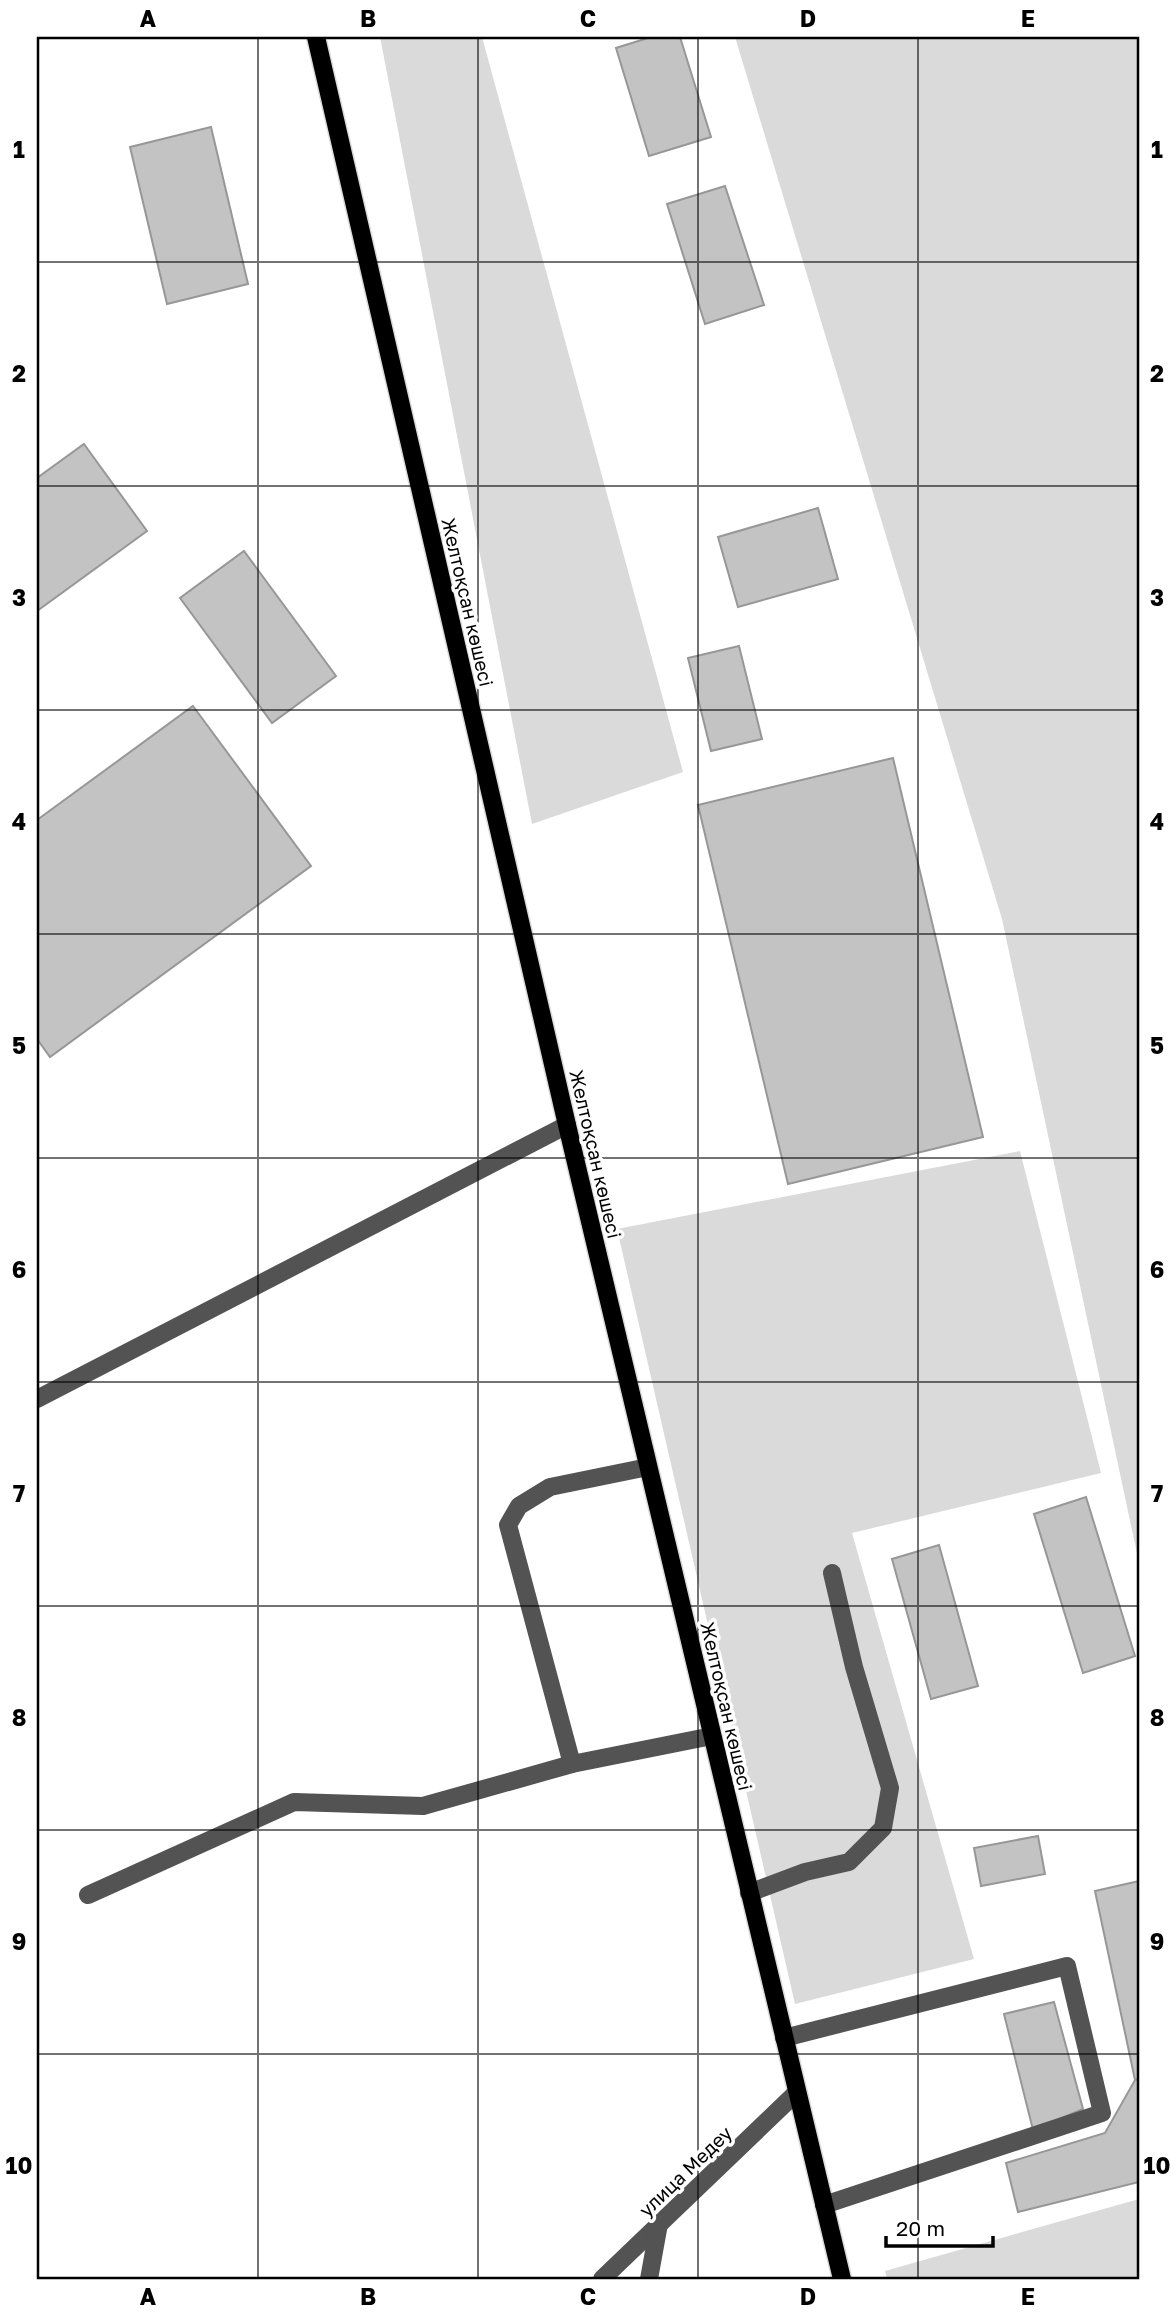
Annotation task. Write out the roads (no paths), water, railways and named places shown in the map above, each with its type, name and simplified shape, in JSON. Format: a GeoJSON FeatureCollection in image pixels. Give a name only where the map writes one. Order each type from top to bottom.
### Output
{"type":"FeatureCollection","features":[{"type":"Feature","properties":{"kind":"main road","name":"Желтоқсан көшесі"},"geometry":{"type":"LineString","coordinates":[[316,37],[567,1125],[842,2279]]}},
{"type":"Feature","properties":{"kind":"street"},"geometry":{"type":"LineString","coordinates":[[37,1399],[567,1125]]}},
{"type":"Feature","properties":{"kind":"street"},"geometry":{"type":"LineString","coordinates":[[572,1763],[508,1525],[519,1506],[550,1487],[648,1467]]}},
{"type":"Feature","properties":{"kind":"street"},"geometry":{"type":"LineString","coordinates":[[749,1893],[805,1872],[849,1862],[883,1828],[890,1788],[854,1667],[832,1573]]}},
{"type":"Feature","properties":{"kind":"street"},"geometry":{"type":"LineString","coordinates":[[88,1895],[294,1802],[423,1806],[572,1763],[712,1736]]}},
{"type":"Feature","properties":{"kind":"street"},"geometry":{"type":"LineString","coordinates":[[784,2038],[1067,1966],[1102,2113],[824,2205]]}},
{"type":"Feature","properties":{"kind":"street","name":"улица Медеу"},"geometry":{"type":"LineString","coordinates":[[602,2279],[796,2093]]}},
{"type":"Feature","properties":{"kind":"street"},"geometry":{"type":"LineString","coordinates":[[649,2279],[659,2224]]}}]}
